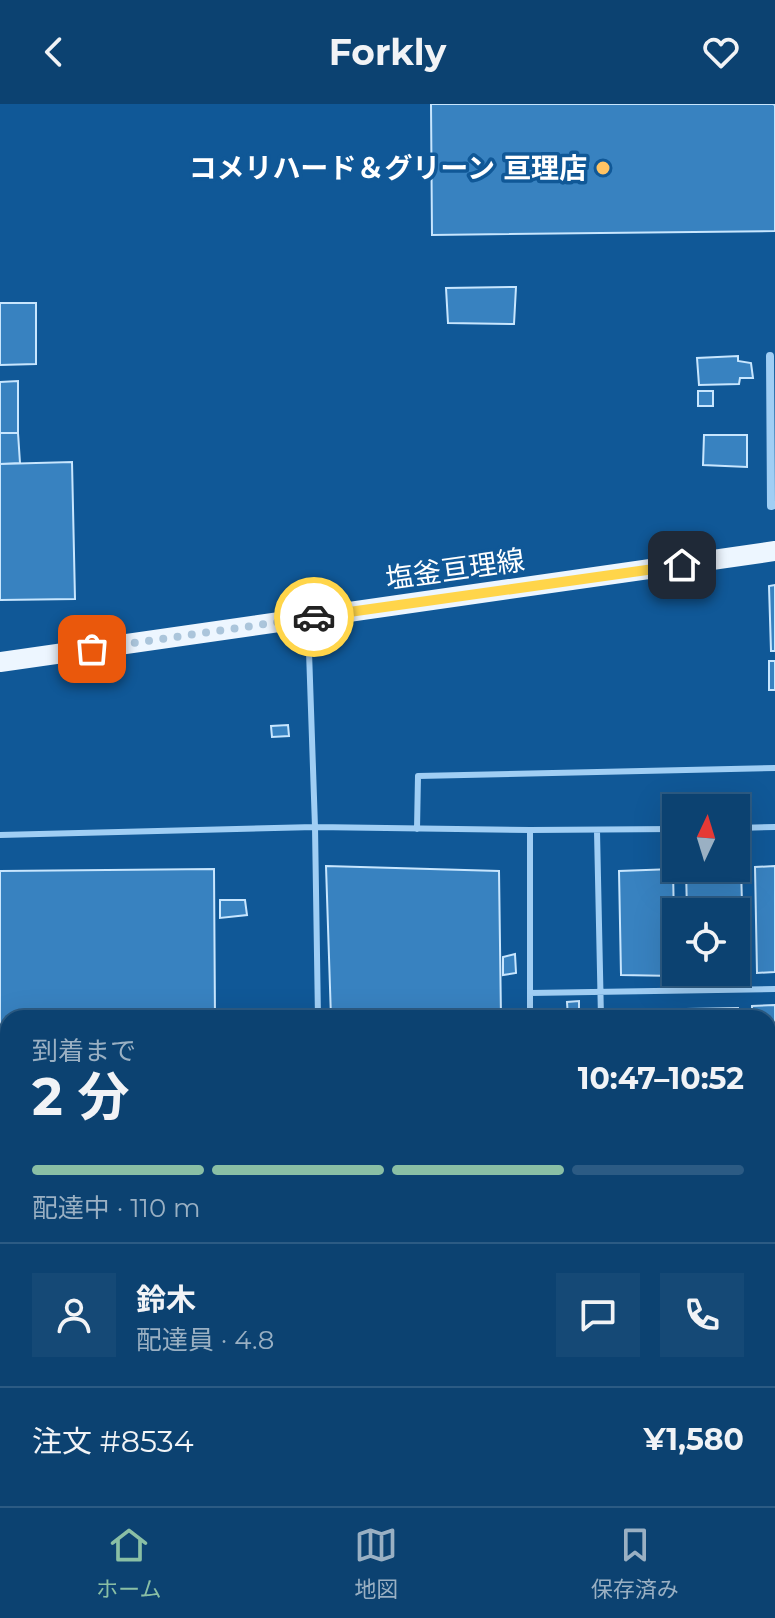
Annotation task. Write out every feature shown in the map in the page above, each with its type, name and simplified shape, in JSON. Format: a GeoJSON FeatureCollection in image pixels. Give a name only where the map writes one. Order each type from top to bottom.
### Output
{"type":"FeatureCollection","features":[{"type":"Feature","properties":{"kind":"main road","name":"塩釜亘理線"},"geometry":{"type":"LineString","coordinates":[[0,662],[775,551]]}},
{"type":"Feature","properties":{"kind":"street"},"geometry":{"type":"LineString","coordinates":[[770,356],[771,506],[775,505]]}},
{"type":"Feature","properties":{"kind":"lane"},"geometry":{"type":"LineString","coordinates":[[308,618],[318,1010]]}},
{"type":"Feature","properties":{"kind":"lane"},"geometry":{"type":"LineString","coordinates":[[417,829],[418,776],[775,768]]}},
{"type":"Feature","properties":{"kind":"lane"},"geometry":{"type":"LineString","coordinates":[[0,835],[315,827],[662,829]]}},
{"type":"Feature","properties":{"kind":"lane"},"geometry":{"type":"LineString","coordinates":[[750,828],[775,827]]}},
{"type":"Feature","properties":{"kind":"lane"},"geometry":{"type":"LineString","coordinates":[[530,830],[530,1010]]}},
{"type":"Feature","properties":{"kind":"lane"},"geometry":{"type":"LineString","coordinates":[[597,831],[601,1010]]}},
{"type":"Feature","properties":{"kind":"lane"},"geometry":{"type":"LineString","coordinates":[[530,993],[775,989]]}},
{"type":"Feature","properties":{"kind":"building","name":"コメリハード＆グリーン 亘理店"},"geometry":{"type":"Polygon","coordinates":[[[431,104],[773,104],[775,231],[432,235],[431,104]]]}},
{"type":"Feature","properties":{"kind":"building"},"geometry":{"type":"Polygon","coordinates":[[[516,287],[514,324],[448,323],[446,288],[516,287]]]}},
{"type":"Feature","properties":{"kind":"building"},"geometry":{"type":"Polygon","coordinates":[[[0,303],[36,303],[36,364],[0,365],[0,303]]]}},
{"type":"Feature","properties":{"kind":"building"},"geometry":{"type":"Polygon","coordinates":[[[738,356],[738,361],[751,363],[753,378],[740,378],[739,384],[699,385],[697,358],[738,356]]]}},
{"type":"Feature","properties":{"kind":"building"},"geometry":{"type":"Polygon","coordinates":[[[18,381],[18,433],[0,433],[0,382],[18,381]]]}},
{"type":"Feature","properties":{"kind":"building"},"geometry":{"type":"Polygon","coordinates":[[[698,391],[713,391],[713,406],[698,406],[698,391]]]}},
{"type":"Feature","properties":{"kind":"building"},"geometry":{"type":"Polygon","coordinates":[[[0,433],[18,433],[20,463],[0,464],[0,433]]]}},
{"type":"Feature","properties":{"kind":"building"},"geometry":{"type":"Polygon","coordinates":[[[704,435],[747,435],[747,467],[703,465],[704,435]]]}},
{"type":"Feature","properties":{"kind":"building"},"geometry":{"type":"Polygon","coordinates":[[[72,462],[75,599],[0,600],[0,464],[72,462]]]}},
{"type":"Feature","properties":{"kind":"building"},"geometry":{"type":"Polygon","coordinates":[[[775,585],[775,651],[771,651],[769,586],[775,585]]]}},
{"type":"Feature","properties":{"kind":"building"},"geometry":{"type":"Polygon","coordinates":[[[769,661],[775,661],[775,690],[769,690],[769,661]]]}},
{"type":"Feature","properties":{"kind":"building"},"geometry":{"type":"Polygon","coordinates":[[[288,725],[289,736],[272,737],[271,726],[288,725]]]}},
{"type":"Feature","properties":{"kind":"building"},"geometry":{"type":"Polygon","coordinates":[[[326,866],[499,871],[501,1010],[331,1010],[326,866]]]}},
{"type":"Feature","properties":{"kind":"building"},"geometry":{"type":"Polygon","coordinates":[[[775,866],[775,972],[757,973],[755,867],[775,866]]]}},
{"type":"Feature","properties":{"kind":"building"},"geometry":{"type":"Polygon","coordinates":[[[214,869],[215,1010],[0,1010],[0,871],[214,869]]]}},
{"type":"Feature","properties":{"kind":"building"},"geometry":{"type":"Polygon","coordinates":[[[662,869],[662,882],[673,882],[674,898],[662,898],[662,976],[621,975],[619,871],[662,869]]]}},
{"type":"Feature","properties":{"kind":"building"},"geometry":{"type":"Polygon","coordinates":[[[686,882],[741,882],[742,898],[687,898],[686,882]]]}},
{"type":"Feature","properties":{"kind":"building"},"geometry":{"type":"Polygon","coordinates":[[[220,900],[245,900],[247,915],[220,918],[220,900]]]}},
{"type":"Feature","properties":{"kind":"building"},"geometry":{"type":"Polygon","coordinates":[[[515,954],[516,973],[503,975],[503,957],[515,954]]]}},
{"type":"Feature","properties":{"kind":"building"},"geometry":{"type":"Polygon","coordinates":[[[579,1001],[579,1010],[568,1010],[567,1002],[579,1001]]]}},
{"type":"Feature","properties":{"kind":"building"},"geometry":{"type":"Polygon","coordinates":[[[775,1005],[775,1010],[752,1010],[752,1006],[775,1005]]]}},
{"type":"Feature","properties":{"kind":"building"},"geometry":{"type":"Polygon","coordinates":[[[738,1008],[738,1010],[687,1010],[738,1008]]]}},
{"type":"Feature","properties":{"kind":"way so far"},"geometry":{"type":"LineString","coordinates":[[92,649],[314,617]]}},
{"type":"Feature","properties":{"kind":"place","name":"コメリハード＆グリーン 亘理店"},"geometry":{"type":"Point","coordinates":[603,168]}},
{"type":"Feature","properties":{"kind":"route"},"geometry":{"type":"LineString","coordinates":[[314,617],[682,565]]}}]}
